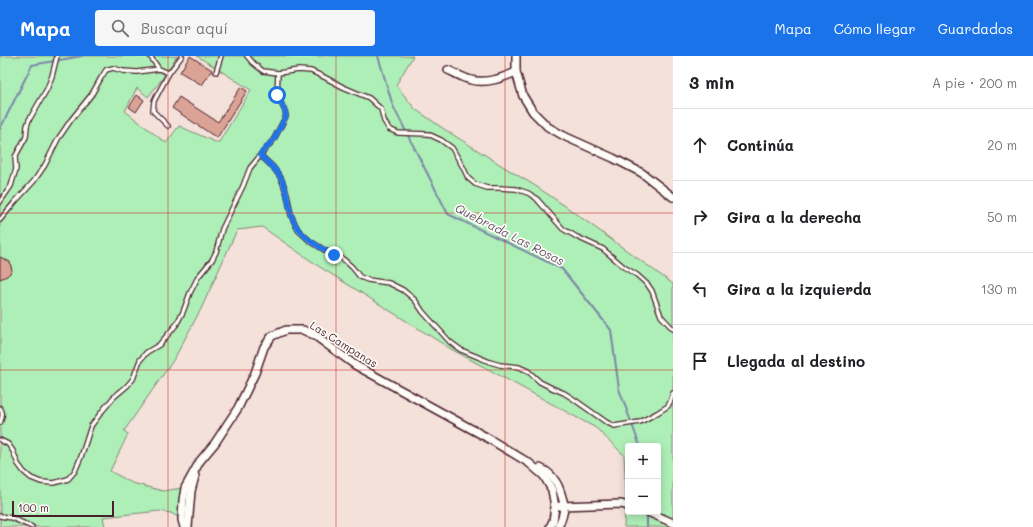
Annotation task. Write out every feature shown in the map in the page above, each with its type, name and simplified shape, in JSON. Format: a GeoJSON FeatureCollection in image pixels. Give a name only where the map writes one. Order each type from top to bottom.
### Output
{"type":"FeatureCollection","features":[{"type":"Feature","properties":{"kind":"street"},"geometry":{"type":"LineString","coordinates":[[516,56],[516,72],[523,96],[533,112],[548,127],[566,137],[613,158],[642,174],[673,197]]}},
{"type":"Feature","properties":{"kind":"street"},"geometry":{"type":"LineString","coordinates":[[448,70],[470,80],[481,81],[494,80],[516,72]]}},
{"type":"Feature","properties":{"kind":"street","name":"Las Campanas"},"geometry":{"type":"LineString","coordinates":[[184,527],[182,520],[185,488],[200,461],[238,408],[255,373],[264,347],[272,336],[286,330],[303,330],[314,335],[355,365],[520,457],[544,476],[552,490],[556,506]]}},
{"type":"Feature","properties":{"kind":"street","name":"Las Campanas"},"geometry":{"type":"LineString","coordinates":[[188,527],[191,491],[200,461]]}},
{"type":"Feature","properties":{"kind":"street","name":"Las Campanas"},"geometry":{"type":"LineString","coordinates":[[528,463],[543,469],[554,478],[560,488],[564,506],[562,520],[558,527]]}},
{"type":"Feature","properties":{"kind":"street"},"geometry":{"type":"LineString","coordinates":[[550,527],[553,521],[556,506],[625,505]]}},
{"type":"Feature","properties":{"kind":"street"},"geometry":{"type":"LineString","coordinates":[[655,515],[673,523]]}},
{"type":"Feature","properties":{"kind":"lane"},"geometry":{"type":"LineString","coordinates":[[0,202],[12,186],[16,169],[15,157],[26,137],[29,120],[52,76],[57,56]]}},
{"type":"Feature","properties":{"kind":"lane"},"geometry":{"type":"LineString","coordinates":[[150,56],[159,69]]}},
{"type":"Feature","properties":{"kind":"lane"},"geometry":{"type":"LineString","coordinates":[[168,126],[153,111],[154,101],[169,73],[182,56]]}},
{"type":"Feature","properties":{"kind":"lane"},"geometry":{"type":"LineString","coordinates":[[216,72],[221,56]]}},
{"type":"Feature","properties":{"kind":"lane"},"geometry":{"type":"LineString","coordinates":[[247,56],[253,64],[264,71],[278,73],[299,70],[310,71],[343,88],[369,98],[381,109],[384,121],[389,129],[398,133],[428,134],[441,140],[452,148],[468,178],[475,184],[487,188],[516,189],[528,193],[536,198],[563,229],[602,249],[648,285],[652,291],[661,316],[673,329]]}},
{"type":"Feature","properties":{"kind":"lane"},"geometry":{"type":"LineString","coordinates":[[0,220],[34,181],[58,139],[92,94],[106,70],[114,68],[123,71],[137,72],[159,69],[169,73]]}},
{"type":"Feature","properties":{"kind":"lane"},"geometry":{"type":"LineString","coordinates":[[0,440],[8,444],[13,451],[18,464],[31,478],[41,482],[54,483],[68,479],[75,471],[91,426],[114,397],[133,379],[140,360],[147,352],[159,345],[176,324],[183,312],[198,277],[212,260],[216,252],[222,229],[250,168],[274,139],[286,116],[277,95],[278,73]]}},
{"type":"Feature","properties":{"kind":"lane"},"geometry":{"type":"LineString","coordinates":[[260,155],[273,167],[281,178],[287,194],[291,215],[298,230],[310,241],[343,259],[360,277],[368,280],[389,283],[403,290],[415,300],[422,312],[450,342],[461,350],[490,362],[500,365],[519,367],[528,371],[546,385],[564,393],[614,426],[640,422],[657,414],[668,406],[673,393]]}},
{"type":"Feature","properties":{"kind":"lane"},"geometry":{"type":"LineString","coordinates":[[0,408],[2,410],[0,424]]}},
{"type":"Feature","properties":{"kind":"lane"},"geometry":{"type":"LineString","coordinates":[[0,516],[12,518],[32,527]]}},
{"type":"Feature","properties":{"kind":"green space"},"geometry":{"type":"Polygon","coordinates":[[[0,56],[177,56],[148,97],[137,88],[125,111],[166,143],[179,126],[215,142],[219,142],[251,90],[197,56],[413,56],[396,85],[415,109],[565,206],[673,284],[673,527],[624,527],[625,512],[625,515],[661,515],[661,443],[625,443],[625,476],[624,455],[596,428],[451,349],[320,267],[262,227],[237,230],[201,309],[174,359],[124,431],[128,434],[110,471],[132,483],[163,491],[182,488],[178,517],[171,513],[159,511],[103,517],[105,527],[0,527],[0,56]]]}},
{"type":"Feature","properties":{"kind":"building"},"geometry":{"type":"Polygon","coordinates":[[[190,56],[212,70],[202,85],[180,72],[190,56]]]}},
{"type":"Feature","properties":{"kind":"building"},"geometry":{"type":"Polygon","coordinates":[[[241,87],[247,91],[217,138],[172,108],[179,97],[218,122],[241,87]]]}},
{"type":"Feature","properties":{"kind":"building"},"geometry":{"type":"Polygon","coordinates":[[[137,95],[144,100],[136,112],[129,107],[137,95]]]}},
{"type":"Feature","properties":{"kind":"building"},"geometry":{"type":"Polygon","coordinates":[[[0,257],[10,262],[12,271],[7,276],[0,279],[0,257]]]}},
{"type":"Feature","properties":{"kind":"waterway"},"geometry":{"type":"LineString","coordinates":[[0,129],[32,65],[82,56]]}},
{"type":"Feature","properties":{"kind":"waterway","name":"Quebrada Las Rosas"},"geometry":{"type":"LineString","coordinates":[[378,56],[393,106],[448,214],[562,269],[611,330],[619,389],[639,443]]}},
{"type":"Feature","properties":{"kind":"waterway","name":"Quebrada Las Rosas"},"geometry":{"type":"LineString","coordinates":[[647,517],[647,527]]}},
{"type":"Feature","properties":{"kind":"route"},"geometry":{"type":"LineString","coordinates":[[277,95],[286,116],[274,139],[260,155],[273,167],[281,178],[287,194],[291,215],[298,230],[310,241],[334,255]]}}]}
